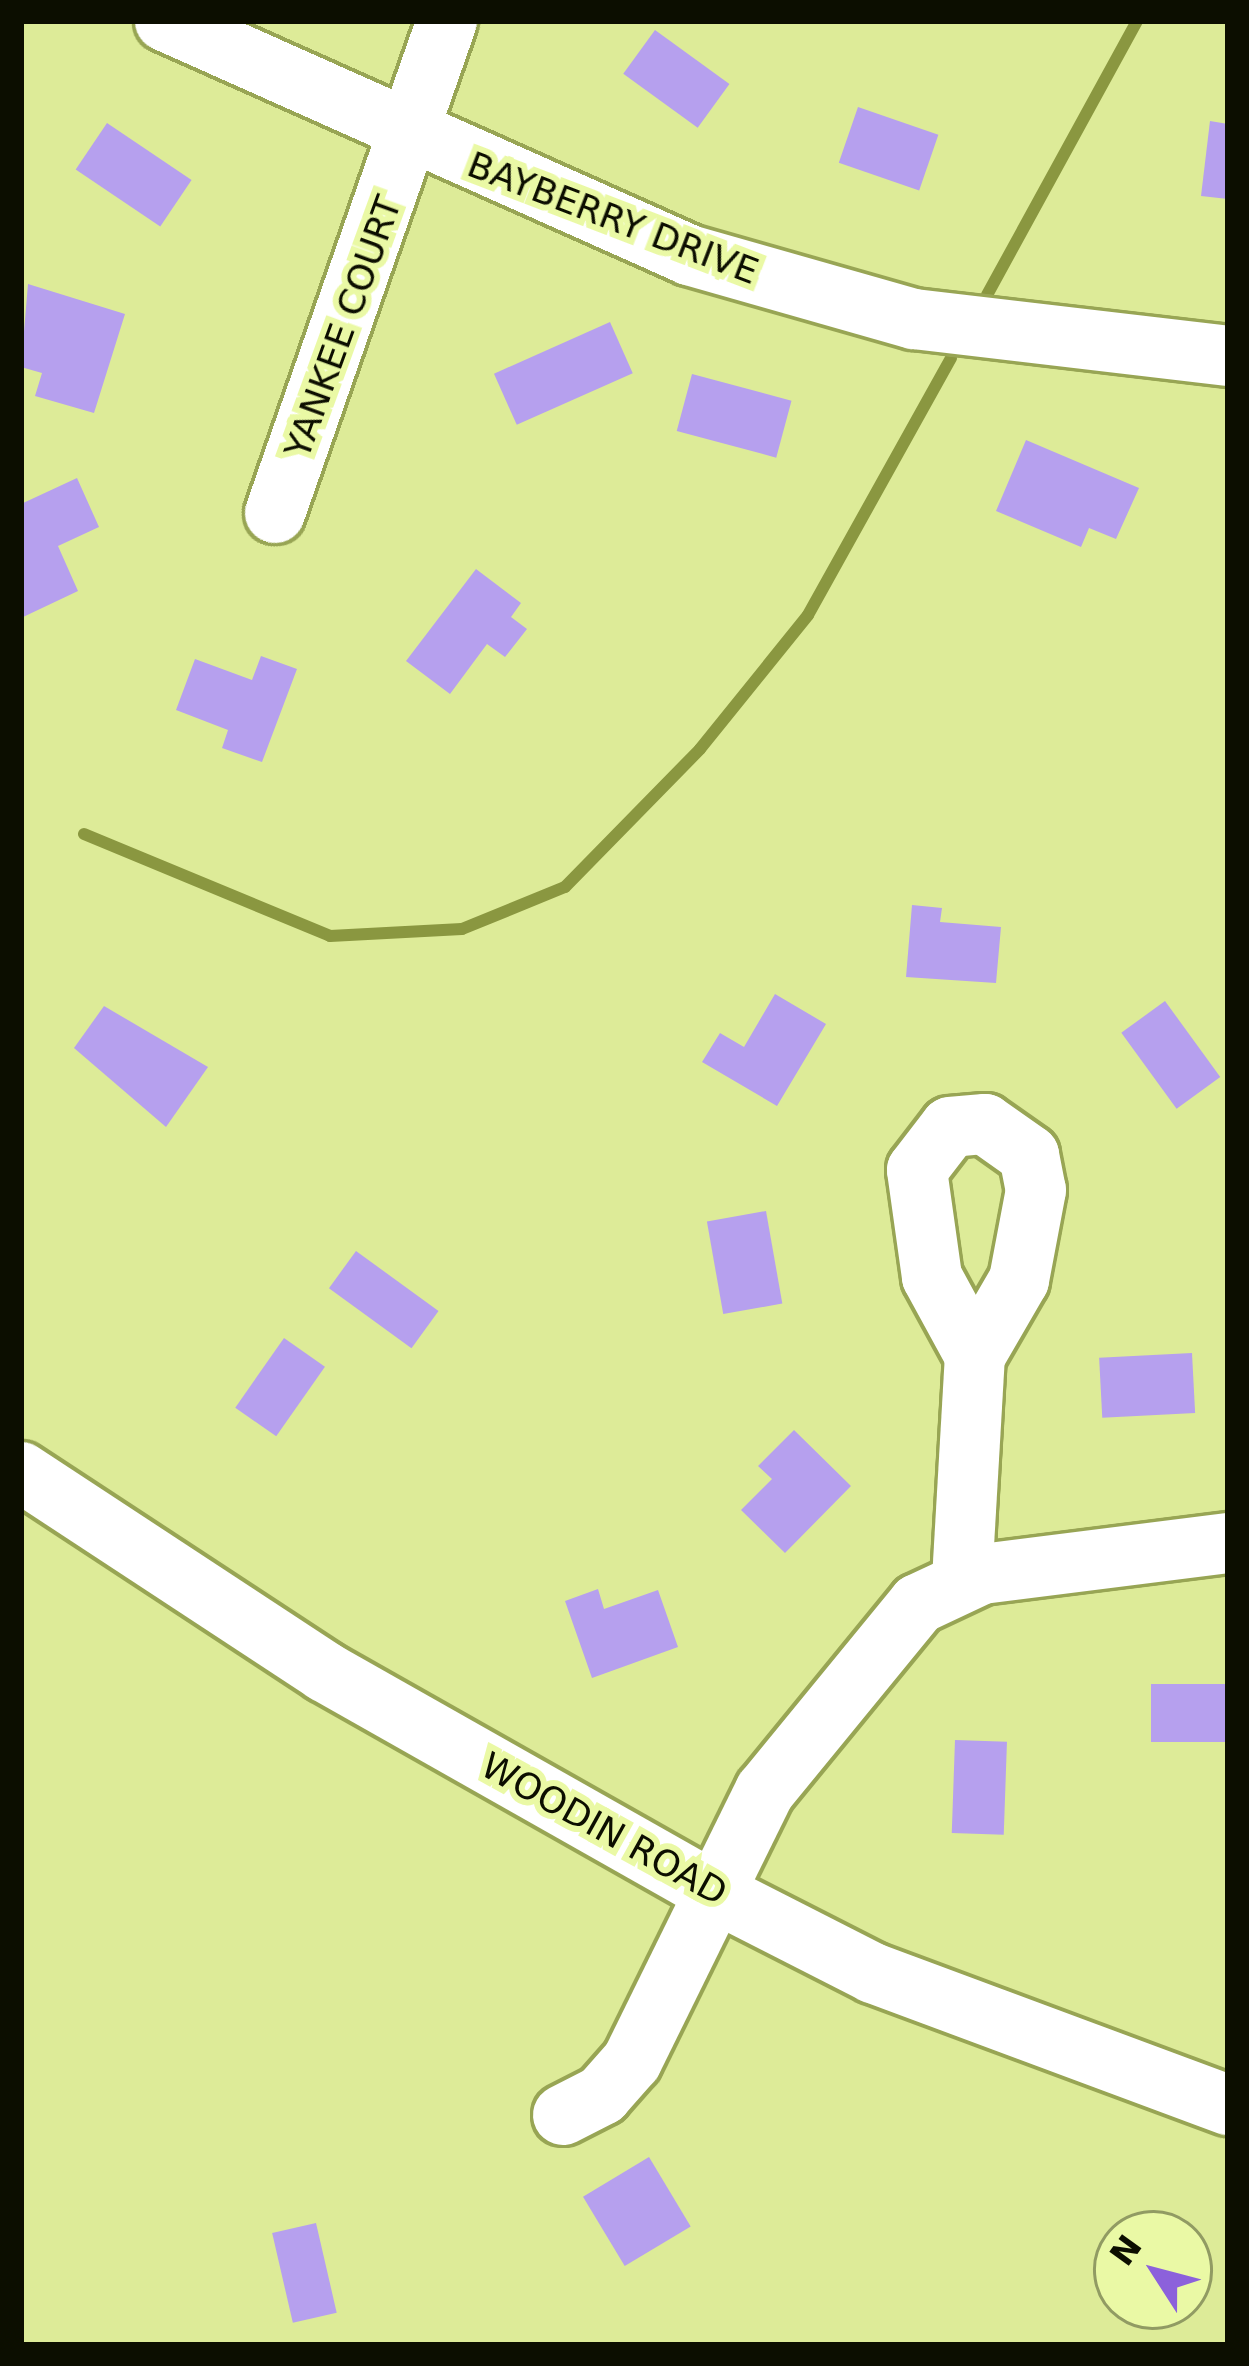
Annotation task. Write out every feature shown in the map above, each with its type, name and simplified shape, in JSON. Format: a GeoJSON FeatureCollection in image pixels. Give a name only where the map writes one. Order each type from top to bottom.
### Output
{"type":"FeatureCollection","features":[{"type":"Feature","properties":{"kind":"street","name":"BAYBERRY DRIVE"},"geometry":{"type":"LineString","coordinates":[[165,21],[412,140],[689,255],[914,319],[1228,356]]}},
{"type":"Feature","properties":{"kind":"street","name":"YANKEE COURT"},"geometry":{"type":"LineString","coordinates":[[274,513],[412,140],[447,21]]}},
{"type":"Feature","properties":{"kind":"street"},"geometry":{"type":"LineString","coordinates":[[962,1580],[976,1357]]}},
{"type":"Feature","properties":{"kind":"street","name":"WOODIN ROAD"},"geometry":{"type":"LineString","coordinates":[[21,1472],[325,1672],[708,1889],[873,1973],[1228,2105]]}},
{"type":"Feature","properties":{"kind":"street"},"geometry":{"type":"LineString","coordinates":[[563,2115],[632,2061],[708,1889],[765,1791],[873,1652],[918,1604],[962,1580],[1228,1543]]}},
{"type":"Feature","properties":{"kind":"building"},"geometry":{"type":"Polygon","coordinates":[[[655,30],[729,84],[698,128],[623,74],[655,30]]]}},
{"type":"Feature","properties":{"kind":"building"},"geometry":{"type":"Polygon","coordinates":[[[858,107],[938,135],[919,190],[839,163],[858,107]]]}},
{"type":"Feature","properties":{"kind":"building"},"geometry":{"type":"Polygon","coordinates":[[[1210,121],[1228,124],[1228,199],[1201,196],[1210,121]]]}},
{"type":"Feature","properties":{"kind":"building"},"geometry":{"type":"Polygon","coordinates":[[[107,123],[192,180],[160,226],[76,169],[107,123]]]}},
{"type":"Feature","properties":{"kind":"building"},"geometry":{"type":"Polygon","coordinates":[[[28,284],[125,314],[94,413],[35,396],[42,373],[21,367],[28,284]]]}},
{"type":"Feature","properties":{"kind":"building"},"geometry":{"type":"Polygon","coordinates":[[[610,322],[633,373],[517,425],[494,374],[610,322]]]}},
{"type":"Feature","properties":{"kind":"building"},"geometry":{"type":"Polygon","coordinates":[[[692,374],[791,401],[776,458],[677,431],[692,374]]]}},
{"type":"Feature","properties":{"kind":"building"},"geometry":{"type":"Polygon","coordinates":[[[1026,440],[1139,488],[1116,539],[1089,528],[1081,547],[996,511],[1026,440]]]}},
{"type":"Feature","properties":{"kind":"building"},"geometry":{"type":"Polygon","coordinates":[[[77,478],[99,527],[58,546],[78,591],[21,618],[21,504],[77,478]]]}},
{"type":"Feature","properties":{"kind":"building"},"geometry":{"type":"Polygon","coordinates":[[[476,569],[521,603],[511,617],[527,629],[505,657],[487,644],[450,694],[406,661],[476,569]]]}},
{"type":"Feature","properties":{"kind":"building"},"geometry":{"type":"Polygon","coordinates":[[[261,656],[297,669],[262,762],[222,748],[228,730],[176,710],[195,659],[252,680],[261,656]]]}},
{"type":"Feature","properties":{"kind":"building"},"geometry":{"type":"Polygon","coordinates":[[[912,905],[942,908],[940,922],[1001,927],[996,983],[906,977],[912,905]]]}},
{"type":"Feature","properties":{"kind":"building"},"geometry":{"type":"Polygon","coordinates":[[[775,994],[826,1024],[777,1106],[702,1062],[720,1033],[744,1047],[775,994]]]}},
{"type":"Feature","properties":{"kind":"building"},"geometry":{"type":"Polygon","coordinates":[[[1165,1001],[1220,1077],[1177,1109],[1121,1033],[1165,1001]]]}},
{"type":"Feature","properties":{"kind":"building"},"geometry":{"type":"Polygon","coordinates":[[[104,1006],[208,1067],[166,1127],[74,1048],[104,1006]]]}},
{"type":"Feature","properties":{"kind":"building"},"geometry":{"type":"Polygon","coordinates":[[[766,1211],[782,1304],[723,1314],[707,1221],[766,1211]]]}},
{"type":"Feature","properties":{"kind":"building"},"geometry":{"type":"Polygon","coordinates":[[[356,1251],[439,1311],[411,1348],[329,1288],[356,1251]]]}},
{"type":"Feature","properties":{"kind":"building"},"geometry":{"type":"Polygon","coordinates":[[[284,1338],[325,1367],[276,1436],[235,1408],[284,1338]]]}},
{"type":"Feature","properties":{"kind":"building"},"geometry":{"type":"Polygon","coordinates":[[[1192,1353],[1195,1413],[1102,1418],[1099,1358],[1192,1353]]]}},
{"type":"Feature","properties":{"kind":"building"},"geometry":{"type":"Polygon","coordinates":[[[794,1430],[851,1486],[785,1553],[741,1510],[772,1479],[758,1466],[794,1430]]]}},
{"type":"Feature","properties":{"kind":"building"},"geometry":{"type":"Polygon","coordinates":[[[598,1589],[604,1609],[658,1590],[678,1647],[592,1678],[565,1601],[598,1589]]]}},
{"type":"Feature","properties":{"kind":"building"},"geometry":{"type":"Polygon","coordinates":[[[1151,1684],[1228,1684],[1228,1742],[1151,1742],[1151,1684]]]}},
{"type":"Feature","properties":{"kind":"building"},"geometry":{"type":"Polygon","coordinates":[[[955,1740],[1007,1742],[1004,1835],[952,1833],[955,1740]]]}},
{"type":"Feature","properties":{"kind":"building"},"geometry":{"type":"Polygon","coordinates":[[[649,2157],[691,2226],[625,2266],[583,2197],[649,2157]]]}},
{"type":"Feature","properties":{"kind":"building"},"geometry":{"type":"Polygon","coordinates":[[[316,2223],[337,2313],[293,2323],[272,2233],[316,2223]]]}},
{"type":"Feature","properties":{"kind":"waterway"},"geometry":{"type":"LineString","coordinates":[[987,295],[1137,21]]}},
{"type":"Feature","properties":{"kind":"waterway"},"geometry":{"type":"LineString","coordinates":[[84,834],[330,936],[462,929],[565,887],[700,749],[808,615],[951,358]]}}]}
